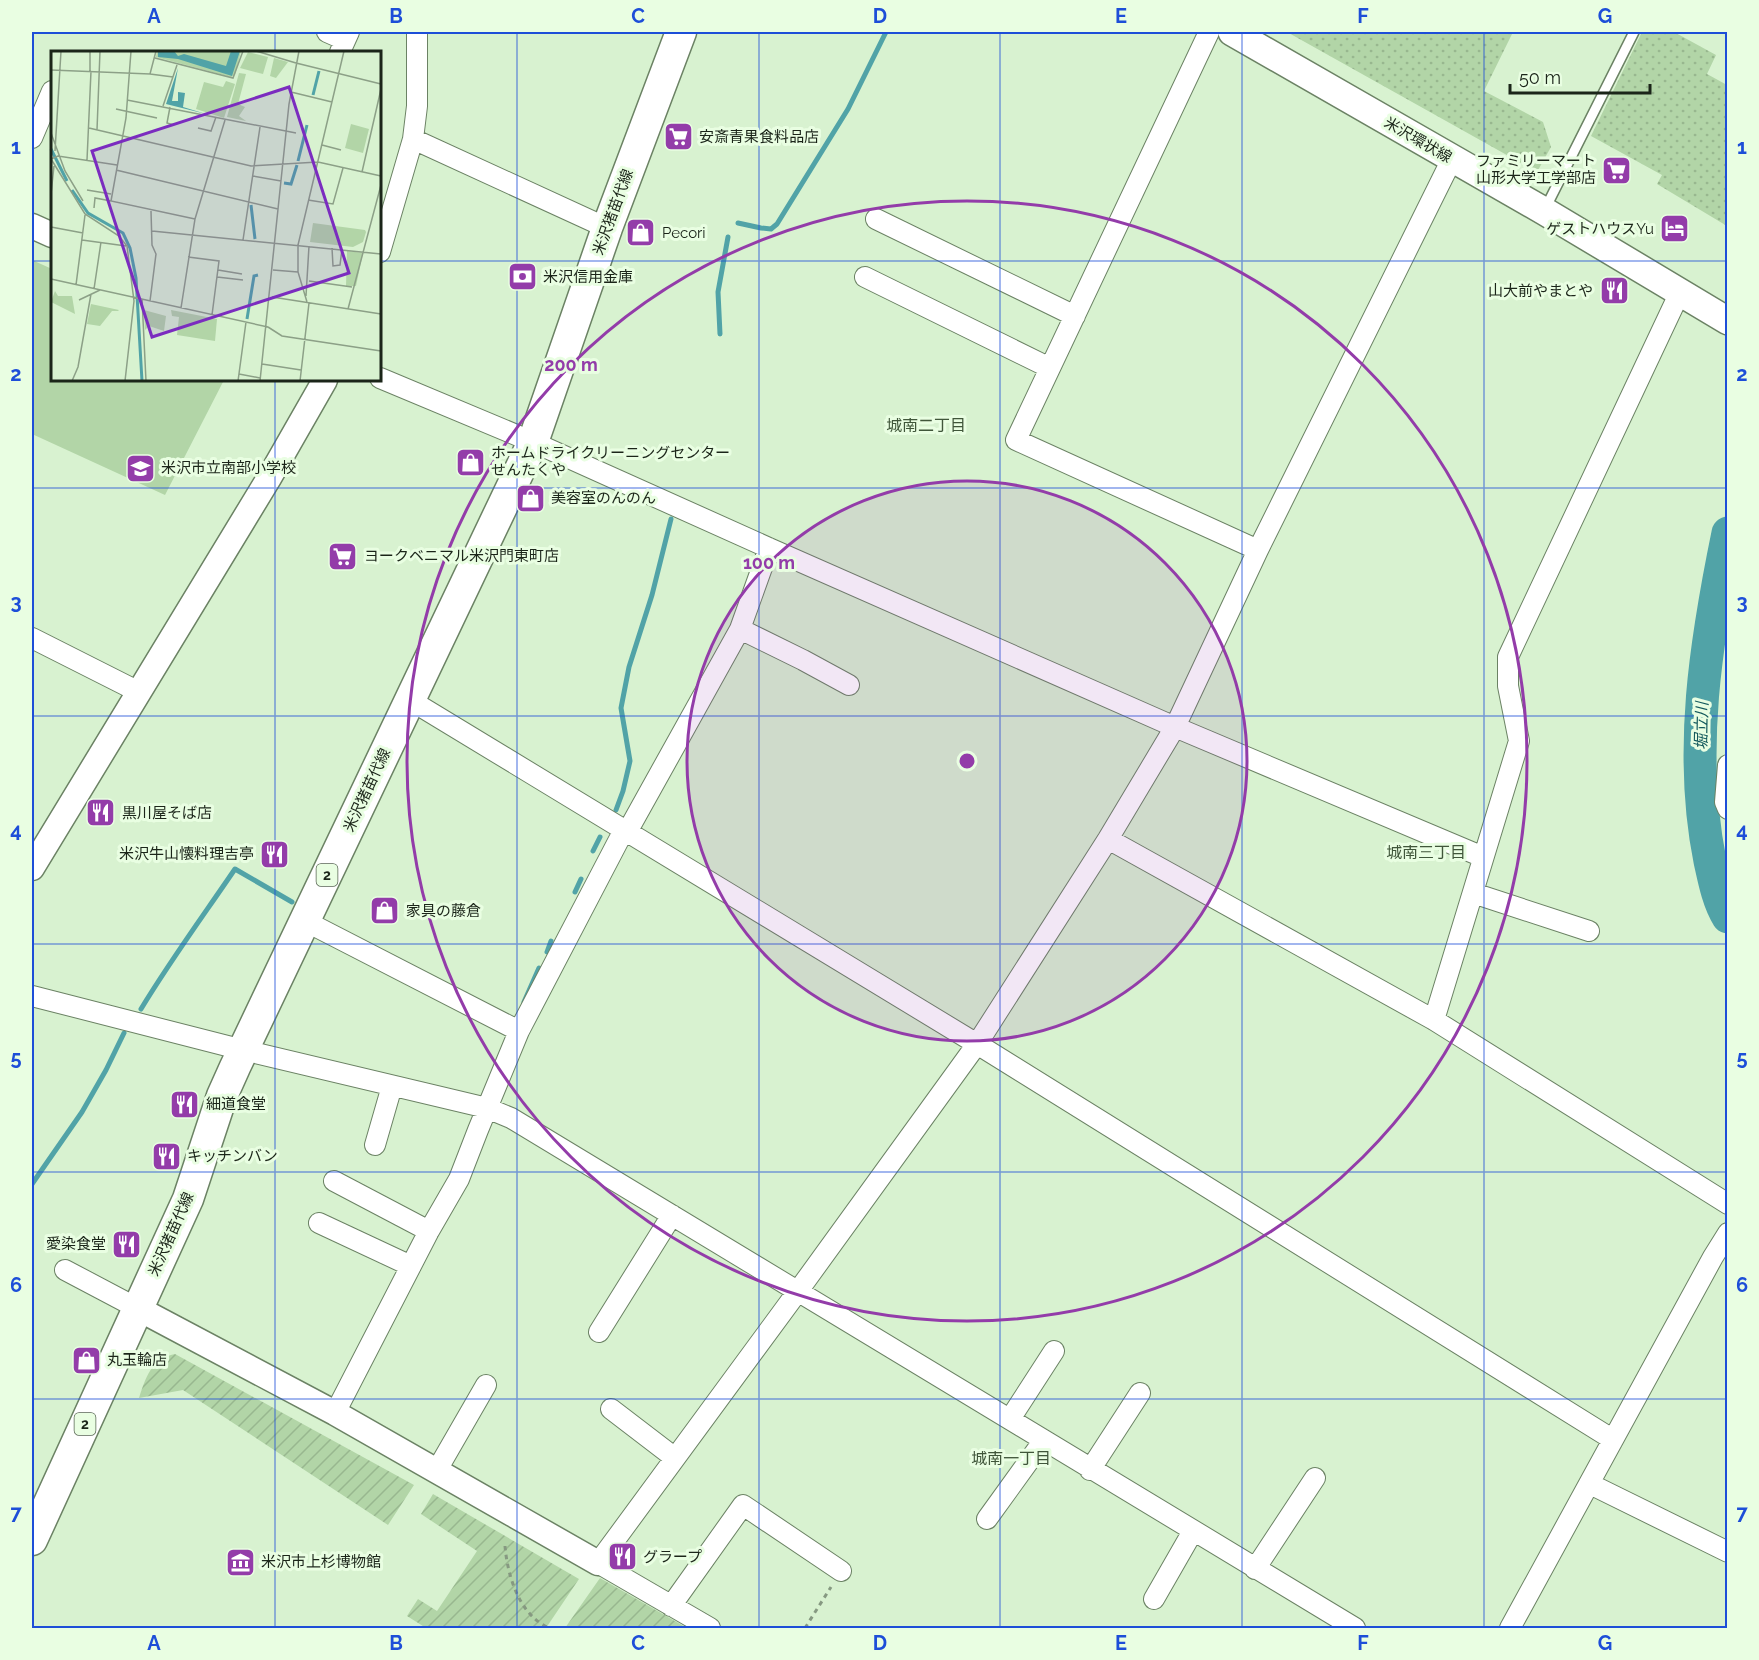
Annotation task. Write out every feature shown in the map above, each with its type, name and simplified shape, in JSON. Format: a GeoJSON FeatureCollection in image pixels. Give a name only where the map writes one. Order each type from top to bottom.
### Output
{"type":"FeatureCollection","features":[{"type":"Feature","properties":{"kind":"main road","name":"米沢猪苗代線"},"geometry":{"type":"LineString","coordinates":[[32,1540],[188,1199],[222,1096],[533,442],[607,228],[681,32]]}},
{"type":"Feature","properties":{"kind":"main road","name":"米沢環状線"},"geometry":{"type":"LineString","coordinates":[[1232,32],[1544,211],[1728,321]]}},
{"type":"Feature","properties":{"kind":"street"},"geometry":{"type":"LineString","coordinates":[[381,249],[413,139],[417,106],[417,32]]}},
{"type":"Feature","properties":{"kind":"street"},"geometry":{"type":"LineString","coordinates":[[1209,32],[1016,440],[1258,550]]}},
{"type":"Feature","properties":{"kind":"street"},"geometry":{"type":"LineString","coordinates":[[32,138],[51,93]]}},
{"type":"Feature","properties":{"kind":"street"},"geometry":{"type":"LineString","coordinates":[[413,139],[607,228]]}},
{"type":"Feature","properties":{"kind":"street"},"geometry":{"type":"LineString","coordinates":[[598,1563],[977,1044],[1108,839],[1175,727],[1258,550],[1452,159]]}},
{"type":"Feature","properties":{"kind":"street"},"geometry":{"type":"LineString","coordinates":[[876,219],[1075,316]]}},
{"type":"Feature","properties":{"kind":"street"},"geometry":{"type":"LineString","coordinates":[[32,226],[51,235]]}},
{"type":"Feature","properties":{"kind":"street"},"geometry":{"type":"LineString","coordinates":[[865,277],[1050,368]]}},
{"type":"Feature","properties":{"kind":"street"},"geometry":{"type":"LineString","coordinates":[[1434,1020],[1519,741],[1508,686],[1508,657],[1680,292]]}},
{"type":"Feature","properties":{"kind":"street"},"geometry":{"type":"LineString","coordinates":[[381,378],[533,442],[1175,727],[1483,858]]}},
{"type":"Feature","properties":{"kind":"street"},"geometry":{"type":"LineString","coordinates":[[32,868],[269,478],[324,381]]}},
{"type":"Feature","properties":{"kind":"street"},"geometry":{"type":"LineString","coordinates":[[334,1413],[429,1231],[459,1179],[519,1031],[624,830],[631,825],[740,629],[770,548]]}},
{"type":"Feature","properties":{"kind":"street"},"geometry":{"type":"LineString","coordinates":[[740,629],[849,685]]}},
{"type":"Feature","properties":{"kind":"street"},"geometry":{"type":"LineString","coordinates":[[32,638],[139,692]]}},
{"type":"Feature","properties":{"kind":"street"},"geometry":{"type":"LineString","coordinates":[[410,700],[977,1044],[1612,1439]]}},
{"type":"Feature","properties":{"kind":"street"},"geometry":{"type":"LineString","coordinates":[[1727,805],[1728,765]]}},
{"type":"Feature","properties":{"kind":"street"},"geometry":{"type":"LineString","coordinates":[[1108,839],[1434,1020],[1728,1204]]}},
{"type":"Feature","properties":{"kind":"street"},"geometry":{"type":"LineString","coordinates":[[1473,893],[1589,931]]}},
{"type":"Feature","properties":{"kind":"street"},"geometry":{"type":"LineString","coordinates":[[305,921],[519,1031]]}},
{"type":"Feature","properties":{"kind":"street"},"geometry":{"type":"LineString","coordinates":[[32,996],[243,1050],[487,1108],[510,1118],[1355,1629]]}},
{"type":"Feature","properties":{"kind":"street"},"geometry":{"type":"LineString","coordinates":[[375,1145],[392,1086]]}},
{"type":"Feature","properties":{"kind":"street"},"geometry":{"type":"LineString","coordinates":[[334,1181],[429,1231]]}},
{"type":"Feature","properties":{"kind":"street"},"geometry":{"type":"LineString","coordinates":[[599,1332],[672,1215]]}},
{"type":"Feature","properties":{"kind":"street"},"geometry":{"type":"LineString","coordinates":[[318,1223],[411,1266]]}},
{"type":"Feature","properties":{"kind":"street"},"geometry":{"type":"LineString","coordinates":[[1510,1629],[1590,1484],[1612,1439],[1720,1261],[1728,1233]]}},
{"type":"Feature","properties":{"kind":"street"},"geometry":{"type":"LineString","coordinates":[[65,1270],[437,1470],[710,1629]]}},
{"type":"Feature","properties":{"kind":"street"},"geometry":{"type":"LineString","coordinates":[[1010,1419],[1054,1351]]}},
{"type":"Feature","properties":{"kind":"street"},"geometry":{"type":"LineString","coordinates":[[437,1470],[486,1385]]}},
{"type":"Feature","properties":{"kind":"street"},"geometry":{"type":"LineString","coordinates":[[1090,1470],[1140,1393]]}},
{"type":"Feature","properties":{"kind":"street"},"geometry":{"type":"LineString","coordinates":[[611,1409],[675,1458]]}},
{"type":"Feature","properties":{"kind":"street"},"geometry":{"type":"LineString","coordinates":[[987,1519],[1044,1440]]}},
{"type":"Feature","properties":{"kind":"street"},"geometry":{"type":"LineString","coordinates":[[1256,1569],[1315,1478]]}},
{"type":"Feature","properties":{"kind":"street"},"geometry":{"type":"LineString","coordinates":[[1590,1484],[1728,1552]]}},
{"type":"Feature","properties":{"kind":"street"},"geometry":{"type":"LineString","coordinates":[[671,1606],[743,1504],[842,1571]]}},
{"type":"Feature","properties":{"kind":"street"},"geometry":{"type":"LineString","coordinates":[[1154,1599],[1193,1532]]}},
{"type":"Feature","properties":{"kind":"lane"},"geometry":{"type":"LineString","coordinates":[[1544,211],[1634,32]]}},
{"type":"Feature","properties":{"kind":"path"},"geometry":{"type":"LineString","coordinates":[[505,1546],[512,1580],[522,1604],[533,1617],[549,1629]]}},
{"type":"Feature","properties":{"kind":"path"},"geometry":{"type":"LineString","coordinates":[[805,1629],[842,1571]]}},
{"type":"Feature","properties":{"kind":"green space"},"geometry":{"type":"Polygon","coordinates":[[[1287,32],[1513,32],[1484,91],[1543,122],[1551,147],[1537,172],[1287,32]]]}},
{"type":"Feature","properties":{"kind":"green space"},"geometry":{"type":"Polygon","coordinates":[[[1642,32],[1674,32],[1716,55],[1707,74],[1727,85],[1727,226],[1657,184],[1662,175],[1591,136],[1642,32]]]}},
{"type":"Feature","properties":{"kind":"green space"},"geometry":{"type":"Polygon","coordinates":[[[32,260],[51,269],[51,381],[223,381],[165,495],[32,434],[32,260]]]}},
{"type":"Feature","properties":{"kind":"green space"},"geometry":{"type":"Polygon","coordinates":[[[175,1354],[414,1485],[388,1525],[183,1390],[139,1398],[147,1376],[155,1365],[167,1356],[175,1354]]]}},
{"type":"Feature","properties":{"kind":"green space"},"geometry":{"type":"Polygon","coordinates":[[[433,1494],[579,1579],[546,1628],[426,1628],[407,1616],[418,1599],[437,1611],[477,1551],[421,1514],[433,1494]]]}},
{"type":"Feature","properties":{"kind":"green space"},"geometry":{"type":"Polygon","coordinates":[[[600,1578],[687,1628],[565,1628],[600,1578]]]}},
{"type":"Feature","properties":{"kind":"waterway"},"geometry":{"type":"LineString","coordinates":[[738,223],[771,229],[777,224],[848,109],[886,32]]}},
{"type":"Feature","properties":{"kind":"waterway"},"geometry":{"type":"LineString","coordinates":[[720,334],[718,292],[728,237]]}},
{"type":"Feature","properties":{"kind":"waterway"},"geometry":{"type":"LineString","coordinates":[[616,810],[630,761],[621,708],[629,667],[652,595],[671,519]]}},
{"type":"Feature","properties":{"kind":"waterway","name":"堀立川"},"geometry":{"type":"LineString","coordinates":[[1728,533],[1707,655],[1700,738],[1700,779],[1710,861],[1728,917]]}},
{"type":"Feature","properties":{"kind":"waterway"},"geometry":{"type":"LineString","coordinates":[[593,851],[600,837]]}},
{"type":"Feature","properties":{"kind":"waterway"},"geometry":{"type":"LineString","coordinates":[[141,1009],[235,869],[292,902]]}},
{"type":"Feature","properties":{"kind":"waterway"},"geometry":{"type":"LineString","coordinates":[[575,892],[581,879]]}},
{"type":"Feature","properties":{"kind":"waterway"},"geometry":{"type":"LineString","coordinates":[[547,952],[551,941]]}},
{"type":"Feature","properties":{"kind":"waterway"},"geometry":{"type":"LineString","coordinates":[[524,1002],[539,968]]}},
{"type":"Feature","properties":{"kind":"waterway"},"geometry":{"type":"LineString","coordinates":[[32,1184],[82,1112],[124,1033]]}},
{"type":"Feature","properties":{"kind":"place","name":"安斎青果食料品店"},"geometry":{"type":"Point","coordinates":[678,137]}},
{"type":"Feature","properties":{"kind":"place","name":"ファミリーマート 山形大学工学部店"},"geometry":{"type":"Point","coordinates":[1617,170]}},
{"type":"Feature","properties":{"kind":"place","name":"ゲストハウスYu"},"geometry":{"type":"Point","coordinates":[1675,229]}},
{"type":"Feature","properties":{"kind":"place","name":"Pecori"},"geometry":{"type":"Point","coordinates":[641,233]}},
{"type":"Feature","properties":{"kind":"place","name":"米沢信用金庫"},"geometry":{"type":"Point","coordinates":[522,277]}},
{"type":"Feature","properties":{"kind":"place","name":"山大前やまとや"},"geometry":{"type":"Point","coordinates":[1614,291]}},
{"type":"Feature","properties":{"kind":"place","name":"ホームドライクリーニングセンター せんたくや"},"geometry":{"type":"Point","coordinates":[470,462]}},
{"type":"Feature","properties":{"kind":"place","name":"米沢市立南部小学校"},"geometry":{"type":"Point","coordinates":[140,468]}},
{"type":"Feature","properties":{"kind":"place","name":"美容室のんのん"},"geometry":{"type":"Point","coordinates":[530,498]}},
{"type":"Feature","properties":{"kind":"place","name":"ヨークベニマル米沢門東町店"},"geometry":{"type":"Point","coordinates":[343,556]}},
{"type":"Feature","properties":{"kind":"place","name":"黒川屋そば店"},"geometry":{"type":"Point","coordinates":[101,813]}},
{"type":"Feature","properties":{"kind":"place","name":"米沢牛山懐料理吉亭"},"geometry":{"type":"Point","coordinates":[275,854]}},
{"type":"Feature","properties":{"kind":"place","name":"家具の藤倉"},"geometry":{"type":"Point","coordinates":[385,911]}},
{"type":"Feature","properties":{"kind":"place","name":"細道食堂"},"geometry":{"type":"Point","coordinates":[185,1104]}},
{"type":"Feature","properties":{"kind":"place","name":"キッチンバン"},"geometry":{"type":"Point","coordinates":[166,1156]}},
{"type":"Feature","properties":{"kind":"place","name":"愛染食堂"},"geometry":{"type":"Point","coordinates":[127,1244]}},
{"type":"Feature","properties":{"kind":"place","name":"丸玉輪店"},"geometry":{"type":"Point","coordinates":[86,1360]}},
{"type":"Feature","properties":{"kind":"place","name":"グラープ"},"geometry":{"type":"Point","coordinates":[622,1557]}},
{"type":"Feature","properties":{"kind":"place","name":"米沢市上杉博物館"},"geometry":{"type":"Point","coordinates":[240,1562]}},
{"type":"Feature","properties":{"kind":"district","name":"城南二丁目"},"geometry":{"type":"Point","coordinates":[926,425]}},
{"type":"Feature","properties":{"kind":"district","name":"城南三丁目"},"geometry":{"type":"Point","coordinates":[1426,852]}},
{"type":"Feature","properties":{"kind":"district","name":"城南一丁目"},"geometry":{"type":"Point","coordinates":[1011,1458]}}]}
